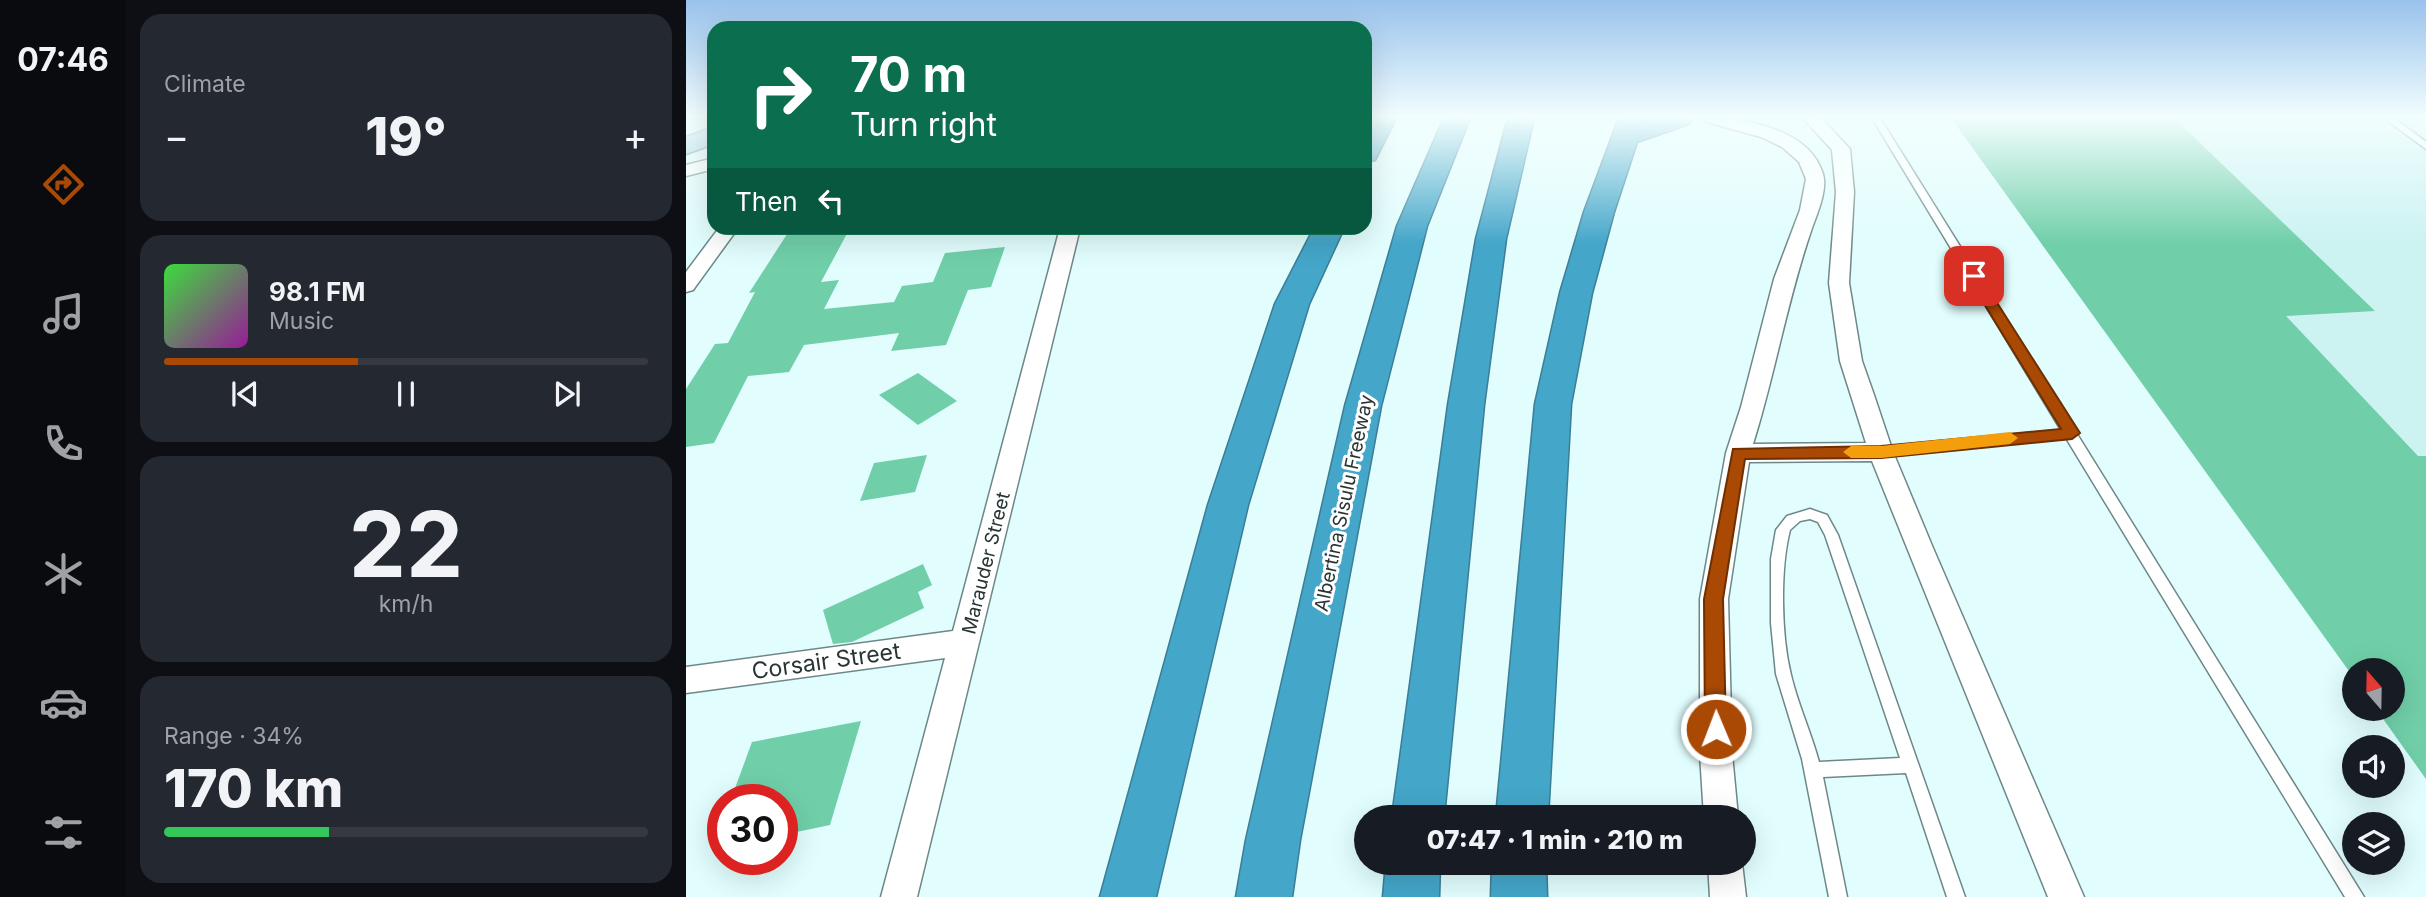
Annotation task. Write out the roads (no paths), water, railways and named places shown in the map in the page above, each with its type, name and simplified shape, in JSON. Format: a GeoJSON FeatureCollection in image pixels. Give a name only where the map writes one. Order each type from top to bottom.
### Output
{"type":"FeatureCollection","features":[{"type":"Feature","properties":{"kind":"highway","name":"Albertina Sisulu Freeway"},"geometry":{"type":"LineString","coordinates":[[1265,897],[1273,840],[1363,406],[1412,226],[1440,160]]}},
{"type":"Feature","properties":{"kind":"highway"},"geometry":{"type":"LineString","coordinates":[[1419,805],[1466,405],[1491,239],[1510,160]]}},
{"type":"Feature","properties":{"kind":"highway"},"geometry":{"type":"LineString","coordinates":[[1523,805],[1553,404],[1576,293],[1617,160]]}},
{"type":"Feature","properties":{"kind":"highway"},"geometry":{"type":"LineString","coordinates":[[1128,897],[1228,505],[1292,304],[1326,235]]}},
{"type":"Feature","properties":{"kind":"highway"},"geometry":{"type":"LineString","coordinates":[[1411,897],[1412,875]]}},
{"type":"Feature","properties":{"kind":"highway"},"geometry":{"type":"LineString","coordinates":[[1519,875],[1519,897]]}},
{"type":"Feature","properties":{"kind":"street"},"geometry":{"type":"LineString","coordinates":[[1720,805],[1716,754],[1714,599],[1738,453],[1753,407],[1784,279],[1809,210],[1815,179],[1813,170],[1806,160]]}},
{"type":"Feature","properties":{"kind":"street"},"geometry":{"type":"LineString","coordinates":[[1842,160],[1845,192],[1839,283],[1851,360],[1881,452],[2066,897]]}},
{"type":"Feature","properties":{"kind":"street"},"geometry":{"type":"LineString","coordinates":[[686,171],[707,165]]}},
{"type":"Feature","properties":{"kind":"street"},"geometry":{"type":"LineString","coordinates":[[686,286],[723,235]]}},
{"type":"Feature","properties":{"kind":"street","name":"Marauder Street"},"geometry":{"type":"LineString","coordinates":[[899,897],[1068,235]]}},
{"type":"Feature","properties":{"kind":"street"},"geometry":{"type":"LineString","coordinates":[[1738,453],[1881,452]]}},
{"type":"Feature","properties":{"kind":"street","name":"Corsair Street"},"geometry":{"type":"LineString","coordinates":[[686,680],[966,642]]}},
{"type":"Feature","properties":{"kind":"street"},"geometry":{"type":"LineString","coordinates":[[1726,875],[1728,897]]}},
{"type":"Feature","properties":{"kind":"lane"},"geometry":{"type":"LineString","coordinates":[[1902,160],[2355,897]]}},
{"type":"Feature","properties":{"kind":"lane"},"geometry":{"type":"LineString","coordinates":[[1881,452],[2072,433]]}},
{"type":"Feature","properties":{"kind":"lane"},"geometry":{"type":"LineString","coordinates":[[1838,897],[1813,770],[1783,674],[1777,616],[1783,530],[1791,520],[1808,514],[1816,515],[1825,521],[1835,543],[1956,897]]}},
{"type":"Feature","properties":{"kind":"lane"},"geometry":{"type":"LineString","coordinates":[[1813,770],[1910,765]]}},
{"type":"Feature","properties":{"kind":"lane"},"geometry":{"type":"LineString","coordinates":[[2053,866],[2078,897]]}}]}
